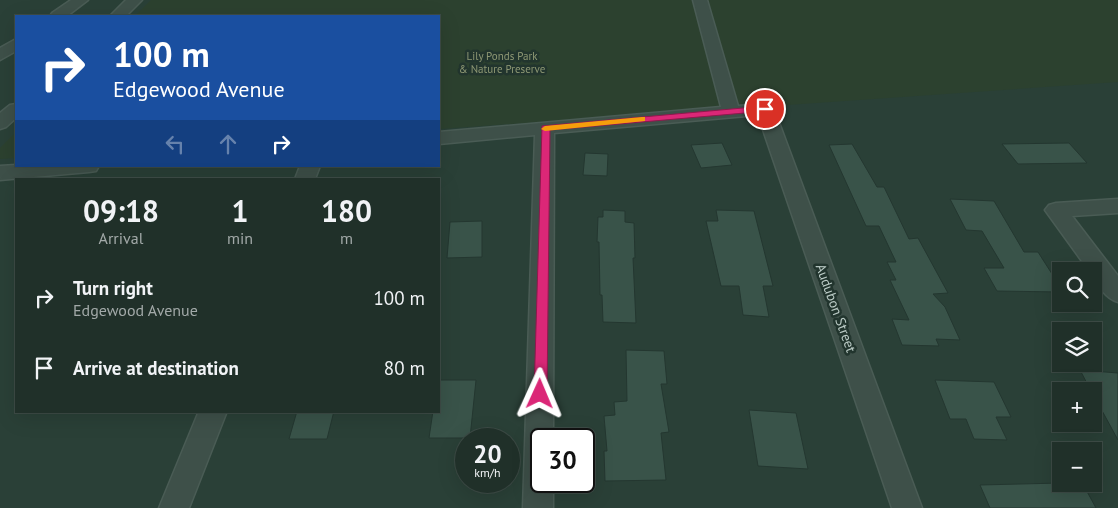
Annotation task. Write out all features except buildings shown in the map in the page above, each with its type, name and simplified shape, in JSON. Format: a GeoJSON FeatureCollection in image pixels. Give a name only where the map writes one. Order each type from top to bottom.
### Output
{"type":"FeatureCollection","features":[{"type":"Feature","properties":{"kind":"street"},"geometry":{"type":"LineString","coordinates":[[58,15],[81,0]]}},
{"type":"Feature","properties":{"kind":"street"},"geometry":{"type":"LineString","coordinates":[[118,15],[135,0]]}},
{"type":"Feature","properties":{"kind":"street"},"geometry":{"type":"LineString","coordinates":[[440,138],[731,112],[700,0]]}},
{"type":"Feature","properties":{"kind":"street"},"geometry":{"type":"LineString","coordinates":[[0,55],[15,45]]}},
{"type":"Feature","properties":{"kind":"street","name":"Audubon Street"},"geometry":{"type":"LineString","coordinates":[[731,112],[765,109],[907,508]]}},
{"type":"Feature","properties":{"kind":"street"},"geometry":{"type":"LineString","coordinates":[[0,123],[15,110]]}},
{"type":"Feature","properties":{"kind":"street"},"geometry":{"type":"LineString","coordinates":[[538,508],[545,128]]}},
{"type":"Feature","properties":{"kind":"street"},"geometry":{"type":"LineString","coordinates":[[0,173],[76,167]]}},
{"type":"Feature","properties":{"kind":"street"},"geometry":{"type":"LineString","coordinates":[[1118,206],[1056,210],[1118,293]]}},
{"type":"Feature","properties":{"kind":"street"},"geometry":{"type":"LineString","coordinates":[[174,508],[212,413]]}},
{"type":"Feature","properties":{"kind":"green space","name":"Lily Ponds Park & Nature Preserve"},"geometry":{"type":"Polygon","coordinates":[[[151,0],[1118,0],[1118,82],[440,129],[440,15],[136,15],[151,0]]]}},
{"type":"Feature","properties":{"kind":"green space"},"geometry":{"type":"Polygon","coordinates":[[[15,133],[15,158],[0,159],[0,148],[15,133]]]}},
{"type":"Feature","properties":{"kind":"slow traffic"},"geometry":{"type":"LineString","coordinates":[[545,129],[642,119]]}},
{"type":"Feature","properties":{"kind":"route"},"geometry":{"type":"LineString","coordinates":[[540,394],[545,128],[765,109]]}}]}
